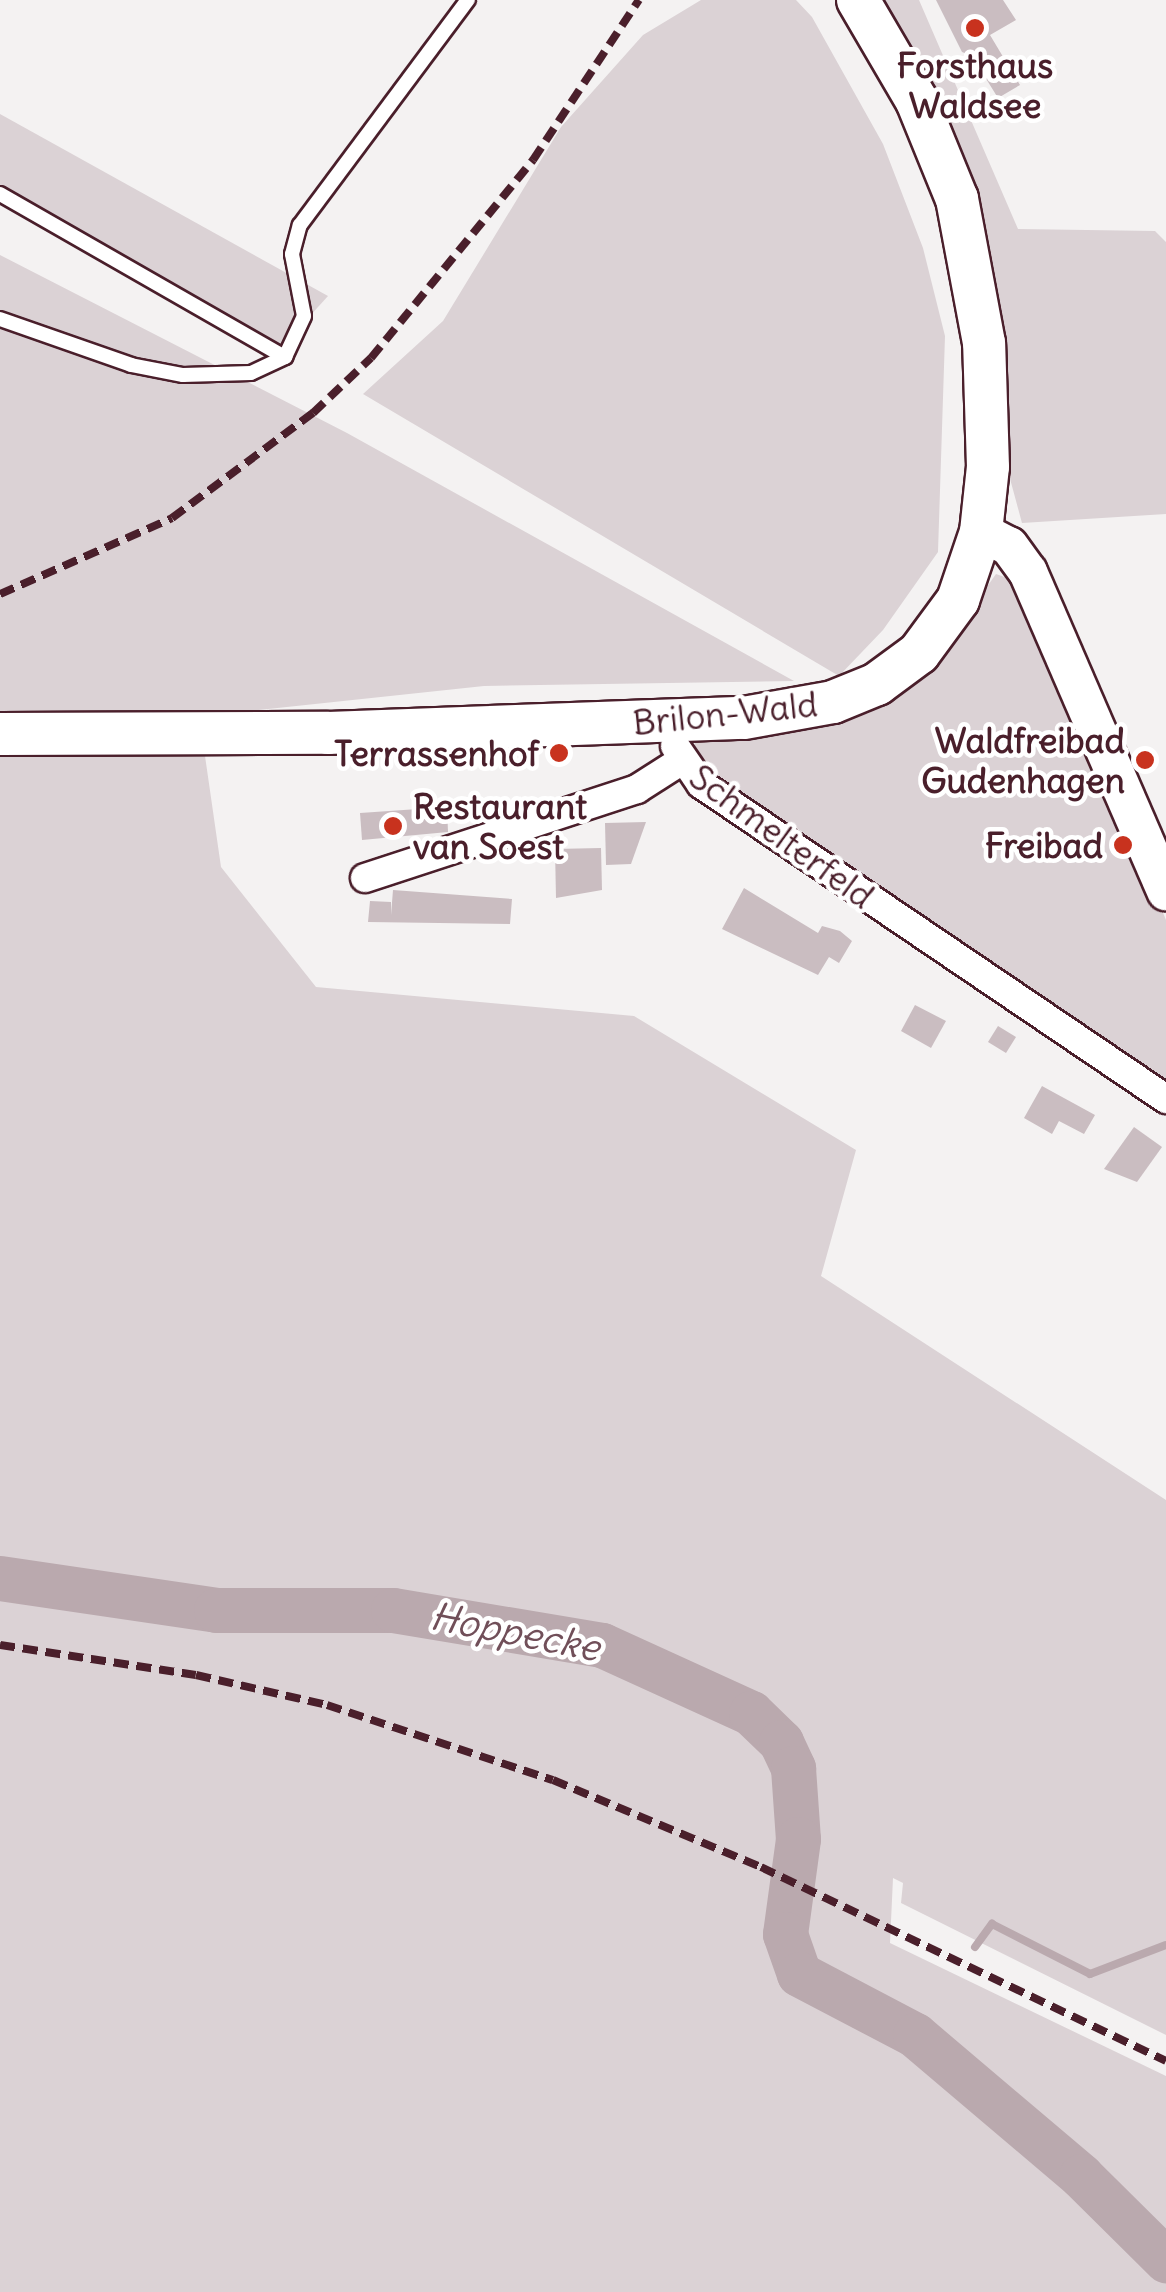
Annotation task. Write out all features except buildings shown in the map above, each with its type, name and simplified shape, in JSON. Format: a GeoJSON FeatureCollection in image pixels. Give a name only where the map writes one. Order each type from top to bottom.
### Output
{"type":"FeatureCollection","features":[{"type":"Feature","properties":{"kind":"main road","name":"Brilon-Wald"},"geometry":{"type":"LineString","coordinates":[[0,734],[328,733],[785,714],[878,684],[919,653],[958,600],[982,532],[989,415],[968,248],[932,132],[858,0]]}},
{"type":"Feature","properties":{"kind":"main road"},"geometry":{"type":"LineString","coordinates":[[982,532],[1009,546],[1028,572],[1166,891]]}},
{"type":"Feature","properties":{"kind":"street","name":"Schmelterfeld"},"geometry":{"type":"LineString","coordinates":[[364,878],[638,789],[678,754],[701,784],[1166,1098]]}},
{"type":"Feature","properties":{"kind":"lane"},"geometry":{"type":"LineString","coordinates":[[0,319],[131,365],[183,376],[251,374],[285,357],[304,316],[292,254],[300,225],[468,0]]}},
{"type":"Feature","properties":{"kind":"lane"},"geometry":{"type":"LineString","coordinates":[[0,194],[285,357]]}},
{"type":"Feature","properties":{"kind":"shaded area"},"geometry":{"type":"Polygon","coordinates":[[[701,0],[796,0],[812,17],[883,144],[923,248],[945,336],[938,552],[883,630],[839,676],[363,394],[443,321],[561,127],[643,35],[701,0]]]}},
{"type":"Feature","properties":{"kind":"shaded area"},"geometry":{"type":"Polygon","coordinates":[[[867,0],[919,0],[1018,229],[1155,231],[1166,242],[1166,514],[1022,523],[1006,464],[1003,325],[945,118],[867,0]]]}},
{"type":"Feature","properties":{"kind":"shaded area"},"geometry":{"type":"Polygon","coordinates":[[[0,114],[328,296],[281,348],[0,193],[0,114]]]}},
{"type":"Feature","properties":{"kind":"shaded area"},"geometry":{"type":"Polygon","coordinates":[[[0,255],[347,433],[794,681],[484,686],[202,716],[0,717],[0,255]]]}},
{"type":"Feature","properties":{"kind":"shaded area"},"geometry":{"type":"Polygon","coordinates":[[[996,574],[1013,580],[1056,649],[1166,920],[1166,1084],[849,884],[697,761],[694,738],[791,732],[869,713],[945,646],[996,574]]]}},
{"type":"Feature","properties":{"kind":"shaded area"},"geometry":{"type":"Polygon","coordinates":[[[0,747],[204,749],[221,867],[316,987],[634,1016],[856,1150],[821,1276],[1166,1500],[1166,2035],[901,1903],[903,1883],[893,1878],[890,1943],[1166,2076],[1166,2292],[0,2292],[0,747]]]}},
{"type":"Feature","properties":{"kind":"waterway","name":"Hoppecke"},"geometry":{"type":"LineString","coordinates":[[0,1578],[216,1610],[393,1610],[602,1645],[751,1713],[781,1742],[793,1768],[798,1839],[785,1934],[799,1974],[915,2035],[1081,2176],[1166,2260]]}},
{"type":"Feature","properties":{"kind":"waterway"},"geometry":{"type":"LineString","coordinates":[[975,1947],[992,1924],[1090,1974],[1166,1945]]}},
{"type":"Feature","properties":{"kind":"railway"},"geometry":{"type":"LineString","coordinates":[[0,594],[172,518],[313,413],[371,358],[533,160],[639,0]]}},
{"type":"Feature","properties":{"kind":"railway"},"geometry":{"type":"LineString","coordinates":[[0,1645],[196,1675],[327,1705],[553,1780],[761,1867],[1166,2061]]}},
{"type":"Feature","properties":{"kind":"place","name":"Forsthaus Waldsee"},"geometry":{"type":"Point","coordinates":[975,28]}},
{"type":"Feature","properties":{"kind":"place","name":"Terrassenhof"},"geometry":{"type":"Point","coordinates":[559,753]}},
{"type":"Feature","properties":{"kind":"place","name":"Waldfreibad Gudenhagen"},"geometry":{"type":"Point","coordinates":[1145,760]}},
{"type":"Feature","properties":{"kind":"place","name":"Restaurant van Soest"},"geometry":{"type":"Point","coordinates":[393,826]}},
{"type":"Feature","properties":{"kind":"place","name":"Freibad"},"geometry":{"type":"Point","coordinates":[1123,845]}}]}
